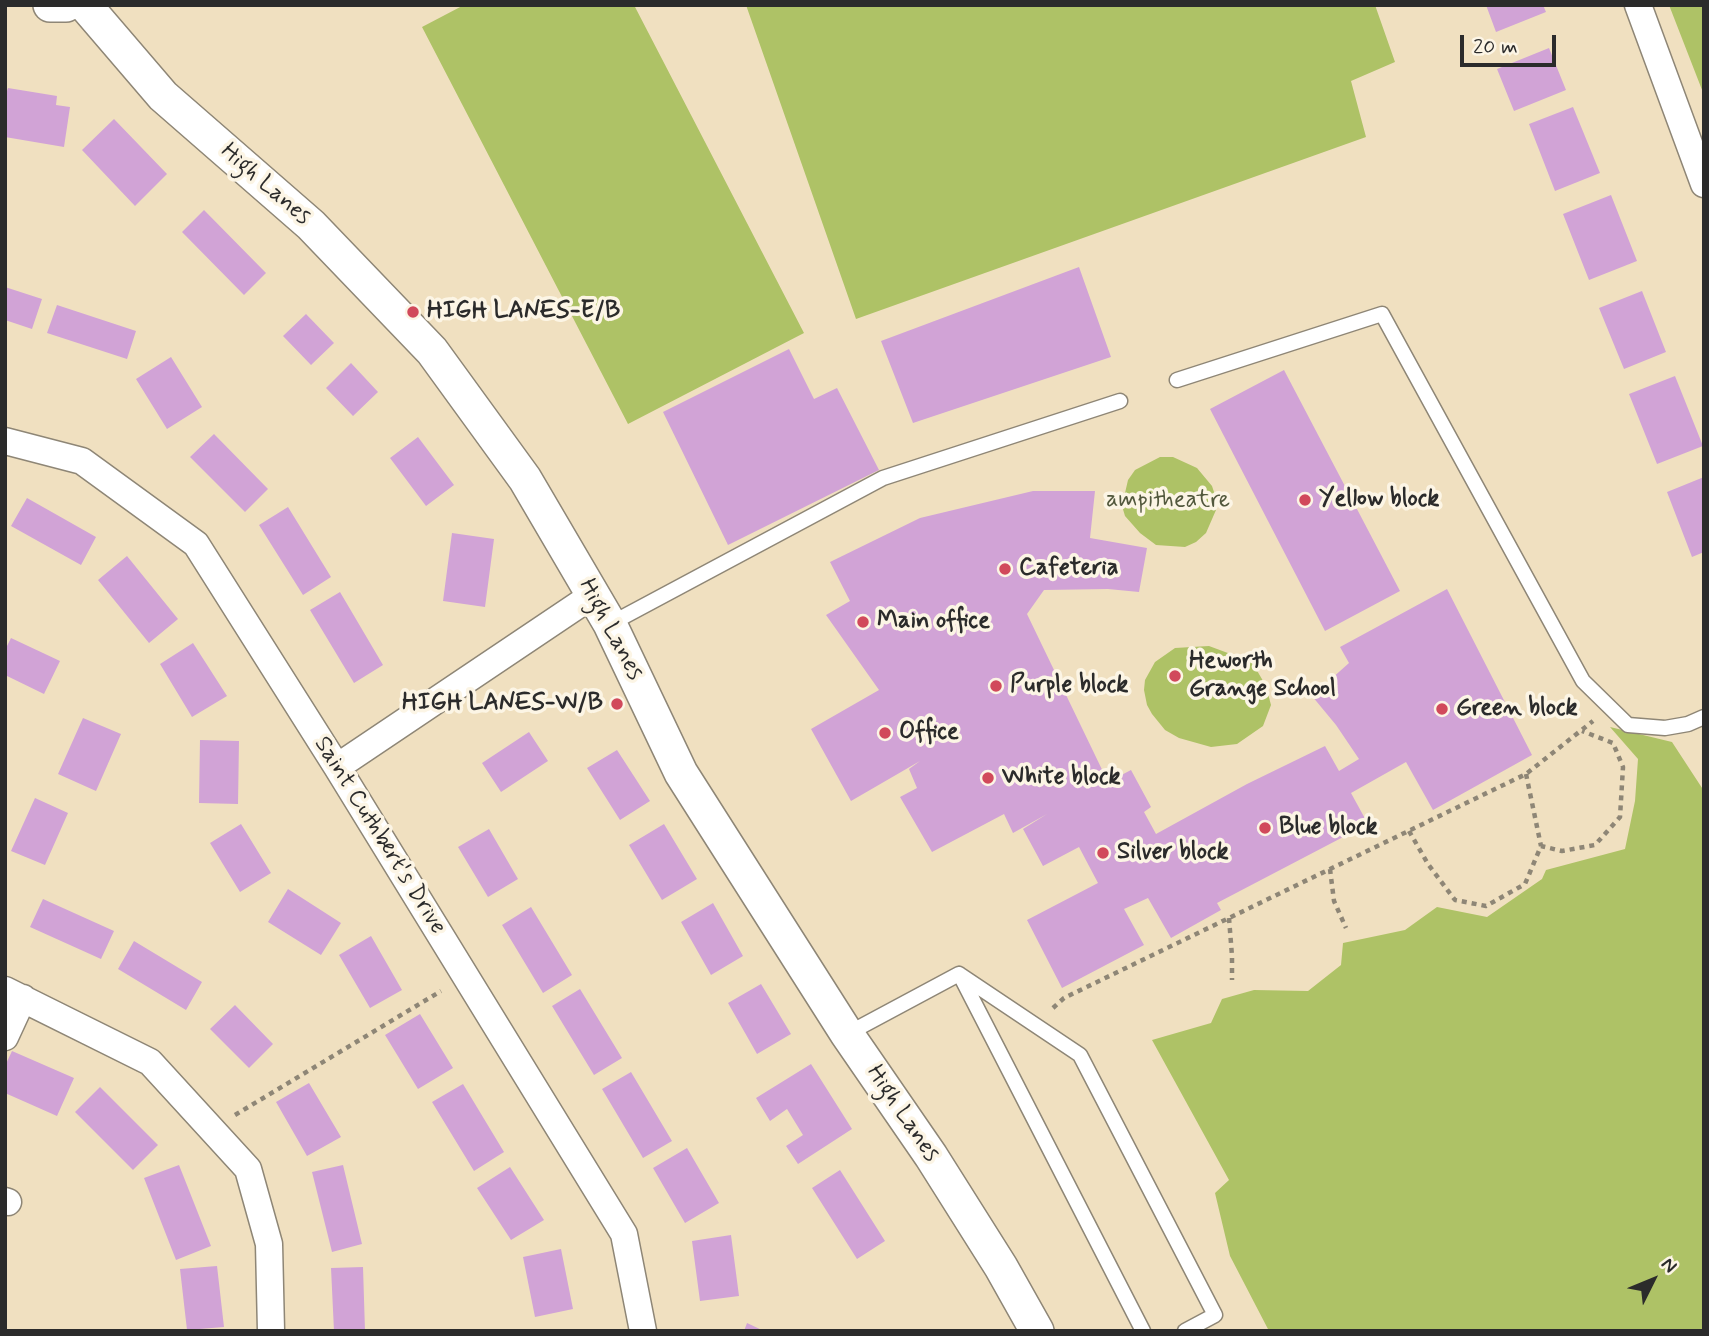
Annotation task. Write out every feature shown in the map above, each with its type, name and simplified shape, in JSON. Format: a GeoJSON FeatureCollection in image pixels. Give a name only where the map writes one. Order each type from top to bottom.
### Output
{"type":"FeatureCollection","features":[{"type":"Feature","properties":{"kind":"street"},"geometry":{"type":"LineString","coordinates":[[50,5],[66,5]]}},
{"type":"Feature","properties":{"kind":"street","name":"High Lanes"},"geometry":{"type":"LineString","coordinates":[[85,5],[163,96],[311,225],[432,351],[525,479],[610,624],[681,774],[847,1034],[931,1156],[1001,1267],[1037,1331]]}},
{"type":"Feature","properties":{"kind":"street"},"geometry":{"type":"LineString","coordinates":[[1637,5],[1704,184]]}},
{"type":"Feature","properties":{"kind":"street","name":"Saint Cuthbert's Drive"},"geometry":{"type":"LineString","coordinates":[[5,441],[82,461],[196,544],[337,767],[624,1234],[643,1331]]}},
{"type":"Feature","properties":{"kind":"street"},"geometry":{"type":"LineString","coordinates":[[337,767],[593,595]]}},
{"type":"Feature","properties":{"kind":"street"},"geometry":{"type":"LineString","coordinates":[[5,1037],[14,994],[150,1062],[212,1129],[248,1169],[269,1244],[271,1331]]}},
{"type":"Feature","properties":{"kind":"lane"},"geometry":{"type":"LineString","coordinates":[[1177,380],[1382,314],[1583,681],[1628,725],[1665,729],[1704,717]]}},
{"type":"Feature","properties":{"kind":"lane"},"geometry":{"type":"LineString","coordinates":[[610,624],[883,478],[1120,401]]}},
{"type":"Feature","properties":{"kind":"lane"},"geometry":{"type":"LineString","coordinates":[[847,1034],[959,974]]}},
{"type":"Feature","properties":{"kind":"lane"},"geometry":{"type":"LineString","coordinates":[[959,974],[1080,1055],[1215,1315],[1185,1331]]}},
{"type":"Feature","properties":{"kind":"lane"},"geometry":{"type":"LineString","coordinates":[[959,974],[1143,1331]]}},
{"type":"Feature","properties":{"kind":"path"},"geometry":{"type":"LineString","coordinates":[[1034,1026],[1064,998],[1526,774],[1582,731],[1608,706]]}},
{"type":"Feature","properties":{"kind":"path"},"geometry":{"type":"LineString","coordinates":[[1541,846],[1562,851],[1595,845],[1620,817],[1622,767],[1613,743],[1582,731]]}},
{"type":"Feature","properties":{"kind":"path"},"geometry":{"type":"LineString","coordinates":[[1409,830],[1428,864],[1455,900],[1486,906],[1525,884],[1541,846],[1526,774]]}},
{"type":"Feature","properties":{"kind":"path"},"geometry":{"type":"LineString","coordinates":[[1330,869],[1334,901],[1346,928]]}},
{"type":"Feature","properties":{"kind":"path"},"geometry":{"type":"LineString","coordinates":[[1228,918],[1233,956],[1232,980]]}},
{"type":"Feature","properties":{"kind":"path"},"geometry":{"type":"LineString","coordinates":[[212,1129],[466,976]]}},
{"type":"Feature","properties":{"kind":"green space"},"geometry":{"type":"Polygon","coordinates":[[[464,5],[634,5],[804,333],[628,424],[422,27],[464,5]]]}},
{"type":"Feature","properties":{"kind":"green space"},"geometry":{"type":"Polygon","coordinates":[[[746,5],[1375,5],[1395,62],[1351,81],[1366,137],[856,319],[746,5]]]}},
{"type":"Feature","properties":{"kind":"green space"},"geometry":{"type":"Polygon","coordinates":[[[1669,5],[1704,5],[1704,95],[1669,5]]]}},
{"type":"Feature","properties":{"kind":"green space","name":"ampitheatre"},"geometry":{"type":"Polygon","coordinates":[[[1160,457],[1173,457],[1197,468],[1212,486],[1215,495],[1216,510],[1206,533],[1185,547],[1156,545],[1140,533],[1125,516],[1122,506],[1128,480],[1135,470],[1160,457]]]}},
{"type":"Feature","properties":{"kind":"green space"},"geometry":{"type":"Polygon","coordinates":[[[1209,646],[1252,662],[1266,686],[1271,705],[1263,726],[1237,744],[1211,747],[1179,738],[1165,730],[1147,705],[1145,680],[1155,662],[1175,648],[1209,646]]]}},
{"type":"Feature","properties":{"kind":"green space"},"geometry":{"type":"Polygon","coordinates":[[[1610,727],[1672,742],[1704,791],[1704,1331],[1269,1331],[1230,1256],[1215,1193],[1229,1180],[1152,1040],[1211,1023],[1222,999],[1254,990],[1308,991],[1341,965],[1343,943],[1405,930],[1437,907],[1487,917],[1542,879],[1546,870],[1625,849],[1635,801],[1638,759],[1610,727]]]}},
{"type":"Feature","properties":{"kind":"building"},"geometry":{"type":"Polygon","coordinates":[[[1486,5],[1543,5],[1546,12],[1496,32],[1486,5]]]}},
{"type":"Feature","properties":{"kind":"building"},"geometry":{"type":"Polygon","coordinates":[[[1549,48],[1566,90],[1514,111],[1497,69],[1549,48]]]}},
{"type":"Feature","properties":{"kind":"building"},"geometry":{"type":"Polygon","coordinates":[[[8,88],[57,96],[56,105],[70,107],[64,147],[5,137],[5,97],[8,88]]]}},
{"type":"Feature","properties":{"kind":"building"},"geometry":{"type":"Polygon","coordinates":[[[1573,107],[1600,173],[1555,191],[1529,124],[1573,107]]]}},
{"type":"Feature","properties":{"kind":"building"},"geometry":{"type":"Polygon","coordinates":[[[114,119],[167,174],[135,206],[82,150],[114,119]]]}},
{"type":"Feature","properties":{"kind":"building"},"geometry":{"type":"Polygon","coordinates":[[[1611,195],[1637,261],[1589,280],[1563,214],[1611,195]]]}},
{"type":"Feature","properties":{"kind":"building"},"geometry":{"type":"Polygon","coordinates":[[[204,210],[266,273],[244,295],[182,232],[204,210]]]}},
{"type":"Feature","properties":{"kind":"building"},"geometry":{"type":"Polygon","coordinates":[[[1079,267],[1111,357],[913,423],[881,341],[1079,267]]]}},
{"type":"Feature","properties":{"kind":"building"},"geometry":{"type":"Polygon","coordinates":[[[5,287],[42,299],[32,329],[5,320],[5,287]]]}},
{"type":"Feature","properties":{"kind":"building"},"geometry":{"type":"Polygon","coordinates":[[[1642,291],[1666,352],[1624,369],[1599,308],[1642,291]]]}},
{"type":"Feature","properties":{"kind":"building"},"geometry":{"type":"Polygon","coordinates":[[[57,305],[136,331],[127,359],[47,333],[57,305]]]}},
{"type":"Feature","properties":{"kind":"building"},"geometry":{"type":"Polygon","coordinates":[[[306,314],[334,343],[311,365],[283,336],[306,314]]]}},
{"type":"Feature","properties":{"kind":"building"},"geometry":{"type":"Polygon","coordinates":[[[789,349],[814,399],[837,388],[879,470],[728,545],[663,412],[789,349]]]}},
{"type":"Feature","properties":{"kind":"building"},"geometry":{"type":"Polygon","coordinates":[[[171,357],[202,407],[167,429],[136,379],[171,357]]]}},
{"type":"Feature","properties":{"kind":"building"},"geometry":{"type":"Polygon","coordinates":[[[351,363],[378,392],[353,416],[326,388],[351,363]]]}},
{"type":"Feature","properties":{"kind":"building","name":"Yellow block"},"geometry":{"type":"Polygon","coordinates":[[[1284,370],[1400,591],[1325,631],[1210,409],[1284,370]]]}},
{"type":"Feature","properties":{"kind":"building"},"geometry":{"type":"Polygon","coordinates":[[[1675,376],[1703,446],[1657,464],[1629,394],[1675,376]]]}},
{"type":"Feature","properties":{"kind":"building"},"geometry":{"type":"Polygon","coordinates":[[[214,434],[268,489],[245,512],[190,457],[214,434]]]}},
{"type":"Feature","properties":{"kind":"building"},"geometry":{"type":"Polygon","coordinates":[[[418,437],[454,485],[426,506],[390,458],[418,437]]]}},
{"type":"Feature","properties":{"kind":"building"},"geometry":{"type":"Polygon","coordinates":[[[1704,477],[1704,552],[1692,557],[1667,492],[1704,477]]]}},
{"type":"Feature","properties":{"kind":"building"},"geometry":{"type":"Polygon","coordinates":[[[1033,491],[1095,491],[1090,538],[1147,548],[1139,592],[1108,589],[1044,590],[1027,614],[1108,782],[1131,770],[1151,807],[1144,812],[1156,834],[1247,784],[1325,746],[1339,771],[1359,759],[1312,696],[1349,663],[1340,647],[1447,589],[1532,755],[1433,810],[1406,762],[1351,793],[1368,824],[1217,903],[1221,910],[1171,938],[1148,898],[1124,909],[1144,945],[1062,988],[1027,920],[1098,883],[1079,847],[1043,866],[1023,829],[1047,814],[1013,833],[1004,814],[932,852],[900,797],[917,788],[909,769],[920,761],[851,801],[811,729],[879,690],[826,615],[850,601],[830,562],[920,518],[1033,491]]]}},
{"type":"Feature","properties":{"kind":"building"},"geometry":{"type":"Polygon","coordinates":[[[27,498],[96,537],[81,565],[11,526],[27,498]]]}},
{"type":"Feature","properties":{"kind":"building"},"geometry":{"type":"Polygon","coordinates":[[[288,507],[331,577],[303,595],[259,525],[288,507]]]}},
{"type":"Feature","properties":{"kind":"building"},"geometry":{"type":"Polygon","coordinates":[[[452,533],[494,539],[485,607],[443,601],[452,533]]]}},
{"type":"Feature","properties":{"kind":"building"},"geometry":{"type":"Polygon","coordinates":[[[127,556],[178,619],[149,643],[98,580],[127,556]]]}},
{"type":"Feature","properties":{"kind":"building"},"geometry":{"type":"Polygon","coordinates":[[[340,592],[383,665],[354,683],[310,610],[340,592]]]}},
{"type":"Feature","properties":{"kind":"building"},"geometry":{"type":"Polygon","coordinates":[[[11,638],[60,661],[44,694],[5,675],[5,650],[11,638]]]}},
{"type":"Feature","properties":{"kind":"building"},"geometry":{"type":"Polygon","coordinates":[[[193,643],[227,696],[192,717],[160,664],[193,643]]]}},
{"type":"Feature","properties":{"kind":"building"},"geometry":{"type":"Polygon","coordinates":[[[83,718],[121,734],[96,791],[58,774],[83,718]]]}},
{"type":"Feature","properties":{"kind":"building"},"geometry":{"type":"Polygon","coordinates":[[[529,732],[548,761],[501,792],[482,763],[529,732]]]}},
{"type":"Feature","properties":{"kind":"building"},"geometry":{"type":"Polygon","coordinates":[[[200,740],[239,741],[238,804],[199,803],[200,740]]]}},
{"type":"Feature","properties":{"kind":"building"},"geometry":{"type":"Polygon","coordinates":[[[617,750],[650,801],[620,820],[587,768],[617,750]]]}},
{"type":"Feature","properties":{"kind":"building"},"geometry":{"type":"Polygon","coordinates":[[[35,798],[68,813],[45,865],[11,851],[35,798]]]}},
{"type":"Feature","properties":{"kind":"building"},"geometry":{"type":"Polygon","coordinates":[[[241,824],[271,873],[240,892],[210,843],[241,824]]]}},
{"type":"Feature","properties":{"kind":"building"},"geometry":{"type":"Polygon","coordinates":[[[664,824],[697,879],[662,900],[629,845],[664,824]]]}},
{"type":"Feature","properties":{"kind":"building"},"geometry":{"type":"Polygon","coordinates":[[[489,829],[518,879],[488,897],[458,847],[489,829]]]}},
{"type":"Feature","properties":{"kind":"building"},"geometry":{"type":"Polygon","coordinates":[[[288,889],[341,923],[321,955],[268,922],[288,889]]]}},
{"type":"Feature","properties":{"kind":"building"},"geometry":{"type":"Polygon","coordinates":[[[43,899],[114,931],[101,959],[30,927],[43,899]]]}},
{"type":"Feature","properties":{"kind":"building"},"geometry":{"type":"Polygon","coordinates":[[[713,903],[743,956],[711,975],[681,922],[713,903]]]}},
{"type":"Feature","properties":{"kind":"building"},"geometry":{"type":"Polygon","coordinates":[[[531,907],[572,975],[543,993],[502,925],[531,907]]]}},
{"type":"Feature","properties":{"kind":"building"},"geometry":{"type":"Polygon","coordinates":[[[371,936],[402,990],[370,1008],[339,955],[371,936]]]}},
{"type":"Feature","properties":{"kind":"building"},"geometry":{"type":"Polygon","coordinates":[[[134,941],[202,982],[186,1010],[118,969],[134,941]]]}},
{"type":"Feature","properties":{"kind":"building"},"geometry":{"type":"Polygon","coordinates":[[[761,984],[791,1034],[757,1054],[728,1003],[761,984]]]}},
{"type":"Feature","properties":{"kind":"building"},"geometry":{"type":"Polygon","coordinates":[[[580,989],[622,1058],[594,1075],[552,1006],[580,989]]]}},
{"type":"Feature","properties":{"kind":"building"},"geometry":{"type":"Polygon","coordinates":[[[235,1005],[273,1044],[249,1068],[210,1029],[235,1005]]]}},
{"type":"Feature","properties":{"kind":"building"},"geometry":{"type":"Polygon","coordinates":[[[420,1014],[453,1068],[418,1089],[385,1035],[420,1014]]]}},
{"type":"Feature","properties":{"kind":"building"},"geometry":{"type":"Polygon","coordinates":[[[12,1051],[74,1078],[57,1116],[5,1093],[5,1066],[12,1051]]]}},
{"type":"Feature","properties":{"kind":"building"},"geometry":{"type":"Polygon","coordinates":[[[811,1064],[852,1129],[798,1164],[786,1146],[803,1135],[787,1109],[770,1121],[756,1098],[811,1064]]]}},
{"type":"Feature","properties":{"kind":"building"},"geometry":{"type":"Polygon","coordinates":[[[631,1072],[672,1141],[643,1158],[602,1089],[631,1072]]]}},
{"type":"Feature","properties":{"kind":"building"},"geometry":{"type":"Polygon","coordinates":[[[309,1083],[341,1137],[307,1156],[276,1102],[309,1083]]]}},
{"type":"Feature","properties":{"kind":"building"},"geometry":{"type":"Polygon","coordinates":[[[463,1084],[504,1152],[474,1171],[432,1102],[463,1084]]]}},
{"type":"Feature","properties":{"kind":"building"},"geometry":{"type":"Polygon","coordinates":[[[100,1087],[158,1145],[133,1170],[75,1112],[100,1087]]]}},
{"type":"Feature","properties":{"kind":"building"},"geometry":{"type":"Polygon","coordinates":[[[687,1148],[719,1203],[685,1223],[653,1168],[687,1148]]]}},
{"type":"Feature","properties":{"kind":"building"},"geometry":{"type":"Polygon","coordinates":[[[179,1165],[211,1246],[176,1260],[144,1178],[179,1165]]]}},
{"type":"Feature","properties":{"kind":"building"},"geometry":{"type":"Polygon","coordinates":[[[343,1165],[362,1244],[332,1252],[312,1172],[343,1165]]]}},
{"type":"Feature","properties":{"kind":"building"},"geometry":{"type":"Polygon","coordinates":[[[510,1167],[544,1220],[511,1240],[477,1188],[510,1167]]]}},
{"type":"Feature","properties":{"kind":"building"},"geometry":{"type":"Polygon","coordinates":[[[840,1170],[885,1241],[857,1259],[812,1188],[840,1170]]]}},
{"type":"Feature","properties":{"kind":"building"},"geometry":{"type":"Polygon","coordinates":[[[731,1235],[739,1296],[700,1301],[692,1241],[731,1235]]]}},
{"type":"Feature","properties":{"kind":"building"},"geometry":{"type":"Polygon","coordinates":[[[561,1249],[573,1309],[535,1317],[523,1257],[561,1249]]]}},
{"type":"Feature","properties":{"kind":"building"},"geometry":{"type":"Polygon","coordinates":[[[217,1266],[224,1327],[187,1330],[180,1269],[217,1266]]]}},
{"type":"Feature","properties":{"kind":"building"},"geometry":{"type":"Polygon","coordinates":[[[363,1267],[365,1331],[334,1331],[331,1268],[363,1267]]]}},
{"type":"Feature","properties":{"kind":"building"},"geometry":{"type":"Polygon","coordinates":[[[747,1323],[764,1331],[744,1331],[747,1323]]]}},
{"type":"Feature","properties":{"kind":"place","name":"HIGH LANES-E/B"},"geometry":{"type":"Point","coordinates":[413,312]}},
{"type":"Feature","properties":{"kind":"place","name":"Yellow block"},"geometry":{"type":"Point","coordinates":[1305,500]}},
{"type":"Feature","properties":{"kind":"place","name":"Cafeteria"},"geometry":{"type":"Point","coordinates":[1005,569]}},
{"type":"Feature","properties":{"kind":"place","name":"Main office"},"geometry":{"type":"Point","coordinates":[863,622]}},
{"type":"Feature","properties":{"kind":"place","name":"Heworth Grange School"},"geometry":{"type":"Point","coordinates":[1175,676]}},
{"type":"Feature","properties":{"kind":"place","name":"Purple block"},"geometry":{"type":"Point","coordinates":[996,686]}},
{"type":"Feature","properties":{"kind":"place","name":"HIGH LANES-W/B"},"geometry":{"type":"Point","coordinates":[617,704]}},
{"type":"Feature","properties":{"kind":"place","name":"Green block"},"geometry":{"type":"Point","coordinates":[1442,709]}},
{"type":"Feature","properties":{"kind":"place","name":"Office"},"geometry":{"type":"Point","coordinates":[885,733]}},
{"type":"Feature","properties":{"kind":"place","name":"White block"},"geometry":{"type":"Point","coordinates":[988,778]}},
{"type":"Feature","properties":{"kind":"place","name":"Blue block"},"geometry":{"type":"Point","coordinates":[1265,828]}},
{"type":"Feature","properties":{"kind":"place","name":"Silver block"},"geometry":{"type":"Point","coordinates":[1103,853]}}]}
